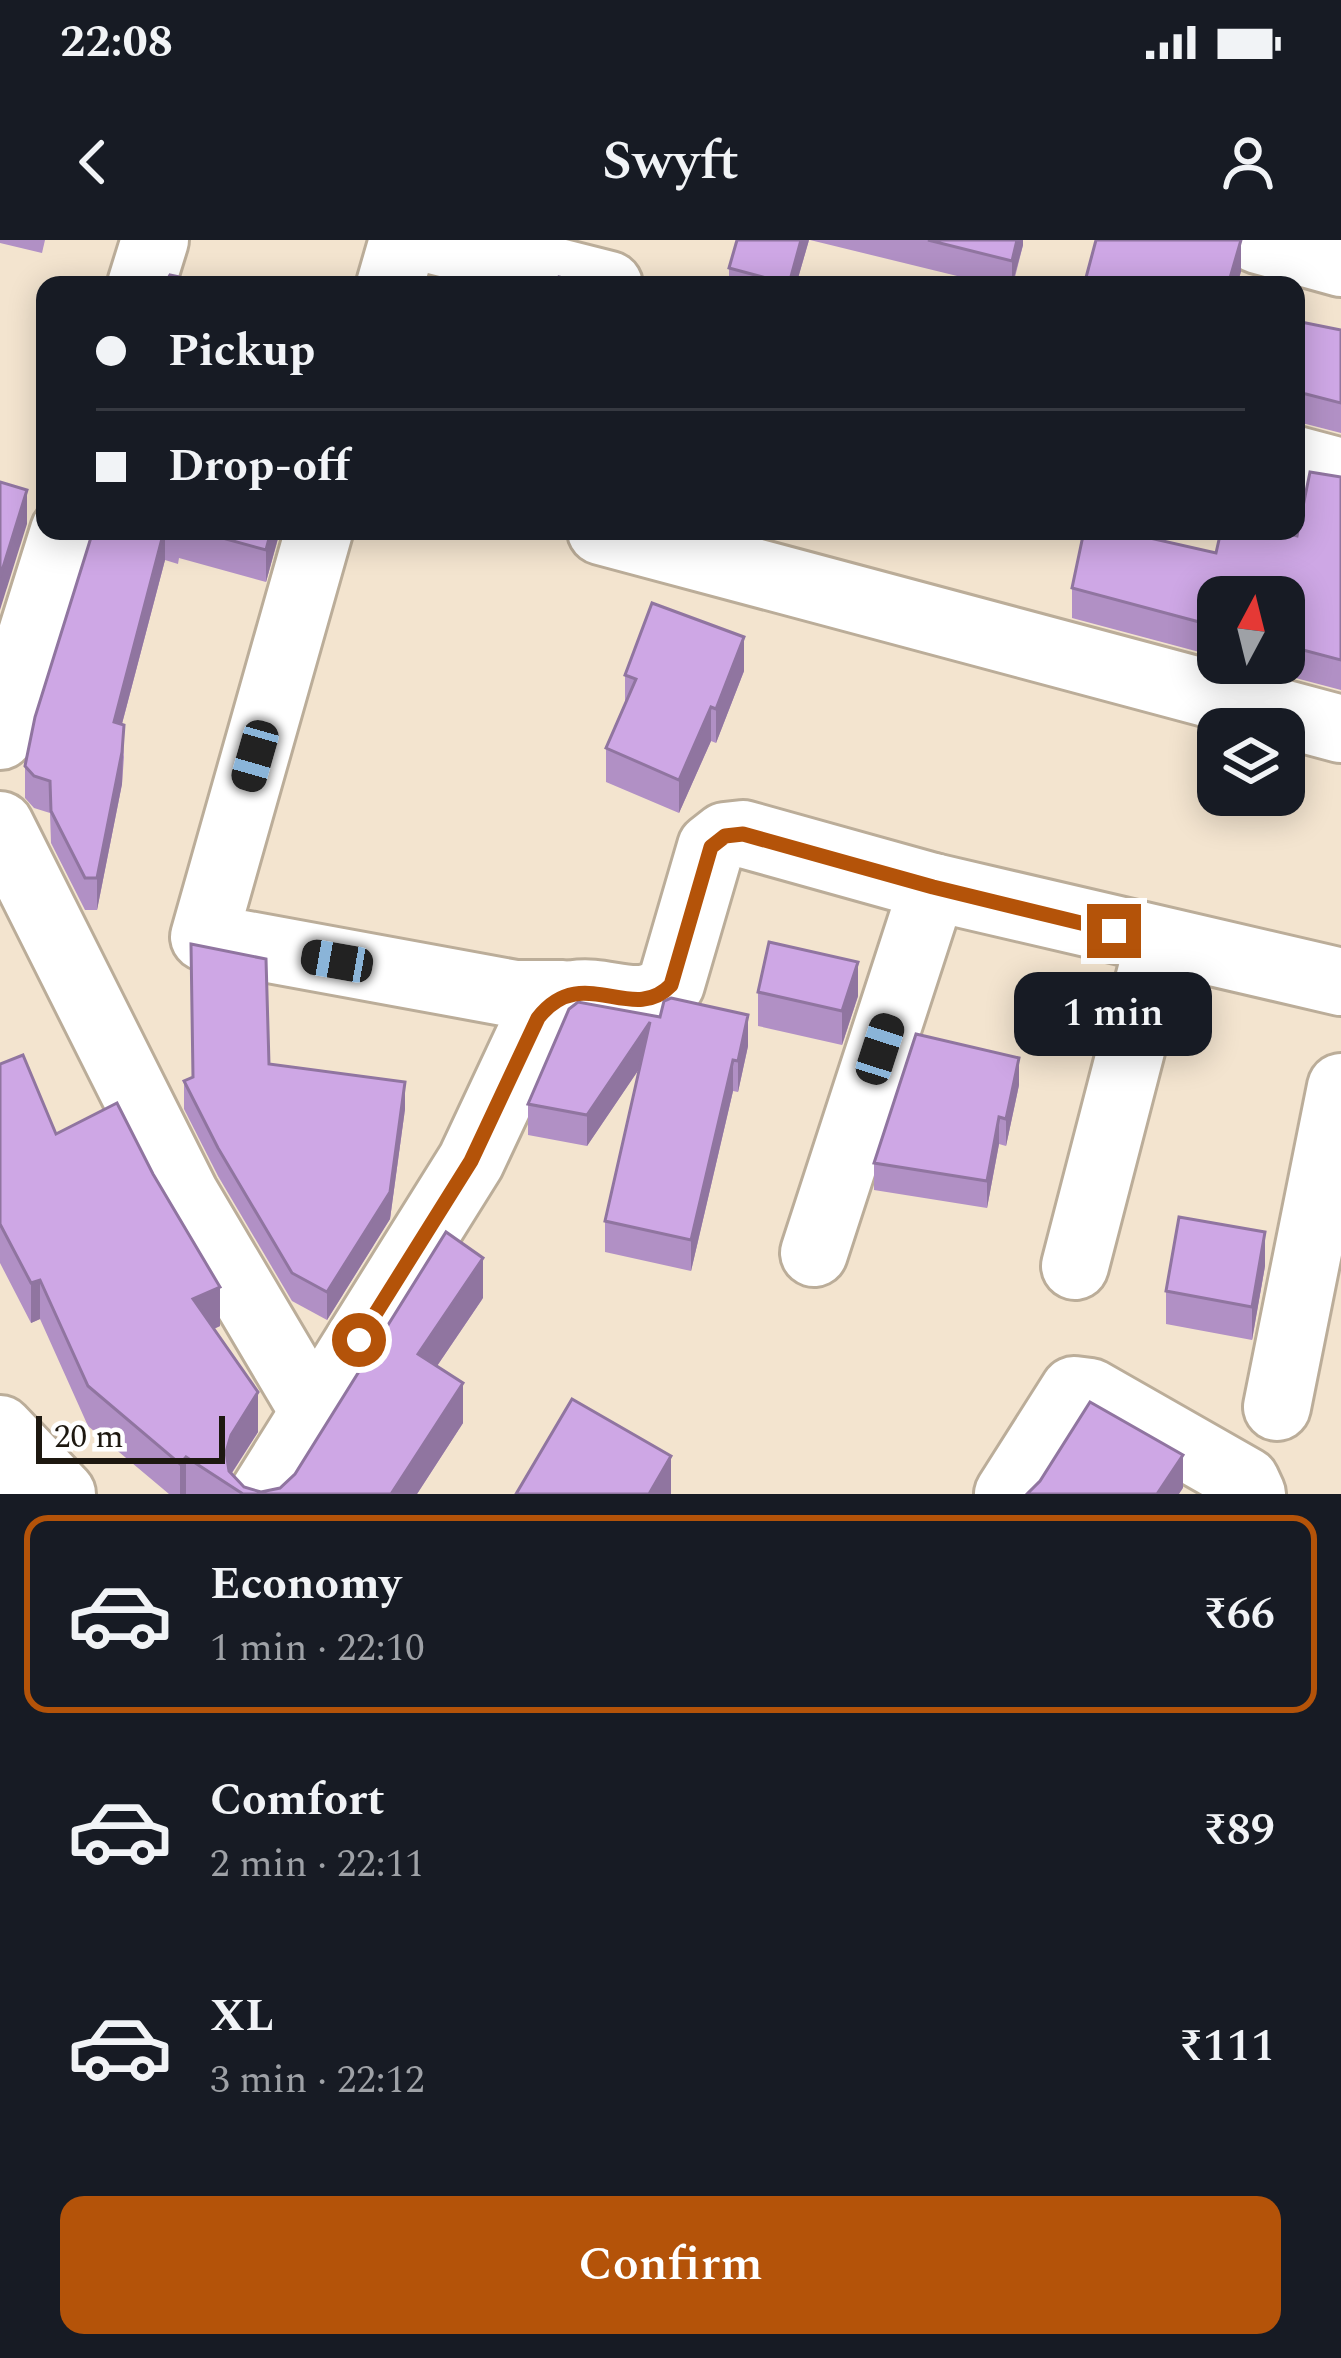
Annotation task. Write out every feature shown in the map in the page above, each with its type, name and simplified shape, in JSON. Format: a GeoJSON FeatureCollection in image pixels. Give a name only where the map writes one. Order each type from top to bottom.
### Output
{"type":"FeatureCollection","features":[{"type":"Feature","properties":{"kind":"street"},"geometry":{"type":"LineString","coordinates":[[144,276],[155,240]]}},
{"type":"Feature","properties":{"kind":"street"},"geometry":{"type":"LineString","coordinates":[[393,276],[403,240]]}},
{"type":"Feature","properties":{"kind":"street"},"geometry":{"type":"LineString","coordinates":[[432,240],[574,276]]}},
{"type":"Feature","properties":{"kind":"street"},"geometry":{"type":"LineString","coordinates":[[1258,240],[1341,262]]}},
{"type":"Feature","properties":{"kind":"street"},"geometry":{"type":"LineString","coordinates":[[1305,462],[1341,472]]}},
{"type":"Feature","properties":{"kind":"street"},"geometry":{"type":"LineString","coordinates":[[0,736],[61,540]]}},
{"type":"Feature","properties":{"kind":"street"},"geometry":{"type":"LineString","coordinates":[[316,540],[204,937],[514,994],[579,991],[649,1001],[671,985],[711,847],[725,836],[743,834],[933,887],[1341,982]]}},
{"type":"Feature","properties":{"kind":"street"},"geometry":{"type":"LineString","coordinates":[[634,540],[1341,730]]}},
{"type":"Feature","properties":{"kind":"street"},"geometry":{"type":"LineString","coordinates":[[0,825],[185,1194],[314,1412]]}},
{"type":"Feature","properties":{"kind":"street"},"geometry":{"type":"LineString","coordinates":[[814,1252],[933,887]]}},
{"type":"Feature","properties":{"kind":"street"},"geometry":{"type":"LineString","coordinates":[[1076,1266],[1159,942]]}},
{"type":"Feature","properties":{"kind":"street"},"geometry":{"type":"LineString","coordinates":[[263,1494],[471,1161],[538,1018],[563,994]]}},
{"type":"Feature","properties":{"kind":"street"},"geometry":{"type":"LineString","coordinates":[[1277,1407],[1341,1088]]}},
{"type":"Feature","properties":{"kind":"street"},"geometry":{"type":"LineString","coordinates":[[1008,1494],[1074,1390],[1090,1392],[1246,1481],[1252,1494]]}},
{"type":"Feature","properties":{"kind":"street"},"geometry":{"type":"LineString","coordinates":[[4,1454],[62,1494]]}},
{"type":"Feature","properties":{"kind":"building"},"geometry":{"type":"Polygon","coordinates":[[[737,240],[801,240],[791,276],[759,276],[729,268],[737,240]]]}},
{"type":"Feature","properties":{"kind":"building"},"geometry":{"type":"Polygon","coordinates":[[[928,240],[1017,240],[1012,261],[928,240]]]}},
{"type":"Feature","properties":{"kind":"building"},"geometry":{"type":"Polygon","coordinates":[[[1096,240],[1241,240],[1231,276],[1086,276],[1096,240]]]}},
{"type":"Feature","properties":{"kind":"building"},"geometry":{"type":"Polygon","coordinates":[[[1305,323],[1341,330],[1341,403],[1306,394],[1305,323]]]}},
{"type":"Feature","properties":{"kind":"building"},"geometry":{"type":"Polygon","coordinates":[[[1310,472],[1341,477],[1341,660],[1305,651],[1305,576],[1197,576],[1197,621],[1072,588],[1082,540],[1159,540],[1216,553],[1219,540],[1305,540],[1310,472]]]}},
{"type":"Feature","properties":{"kind":"building"},"geometry":{"type":"Polygon","coordinates":[[[0,482],[27,490],[0,577],[0,482]]]}},
{"type":"Feature","properties":{"kind":"building"},"geometry":{"type":"Polygon","coordinates":[[[90,540],[162,540],[114,722],[124,725],[122,752],[97,878],[85,878],[51,811],[50,781],[34,776],[25,766],[35,717],[90,540]]]}},
{"type":"Feature","properties":{"kind":"building"},"geometry":{"type":"Polygon","coordinates":[[[230,540],[269,540],[266,550],[230,540]]]}},
{"type":"Feature","properties":{"kind":"building"},"geometry":{"type":"Polygon","coordinates":[[[652,603],[744,637],[716,709],[711,707],[679,780],[606,748],[636,679],[625,675],[652,603]]]}},
{"type":"Feature","properties":{"kind":"building"},"geometry":{"type":"Polygon","coordinates":[[[769,942],[858,962],[842,1011],[758,992],[769,942]]]}},
{"type":"Feature","properties":{"kind":"building"},"geometry":{"type":"Polygon","coordinates":[[[191,944],[266,959],[269,1064],[405,1082],[390,1192],[327,1292],[292,1273],[184,1081],[193,1077],[191,944]]]}},
{"type":"Feature","properties":{"kind":"building"},"geometry":{"type":"Polygon","coordinates":[[[671,998],[748,1015],[691,1240],[605,1221],[650,1022],[587,1115],[528,1104],[569,1009],[578,1002],[660,1017],[664,1001],[671,998]]]}},
{"type":"Feature","properties":{"kind":"building"},"geometry":{"type":"Polygon","coordinates":[[[916,1034],[1019,1058],[1006,1119],[999,1117],[987,1181],[874,1163],[916,1034]]]}},
{"type":"Feature","properties":{"kind":"building"},"geometry":{"type":"Polygon","coordinates":[[[23,1055],[56,1134],[117,1103],[220,1287],[193,1299],[258,1392],[226,1452],[229,1471],[244,1487],[261,1492],[280,1488],[295,1474],[446,1232],[483,1258],[418,1354],[463,1383],[391,1494],[243,1494],[186,1457],[180,1464],[88,1386],[40,1280],[31,1283],[0,1224],[0,1064],[23,1055]]]}},
{"type":"Feature","properties":{"kind":"building"},"geometry":{"type":"Polygon","coordinates":[[[1179,1217],[1265,1232],[1252,1307],[1166,1291],[1179,1217]]]}},
{"type":"Feature","properties":{"kind":"building"},"geometry":{"type":"Polygon","coordinates":[[[572,1399],[671,1456],[649,1494],[516,1494],[572,1399]]]}},
{"type":"Feature","properties":{"kind":"building"},"geometry":{"type":"Polygon","coordinates":[[[1090,1402],[1183,1455],[1157,1494],[1027,1494],[1090,1402]]]}},
{"type":"Feature","properties":{"kind":"route"},"geometry":{"type":"LineString","coordinates":[[359,1340],[471,1161],[538,1018],[550,1002],[579,991],[649,1001],[660,996],[671,985],[711,847],[725,836],[743,834],[1114,931]]}}]}
